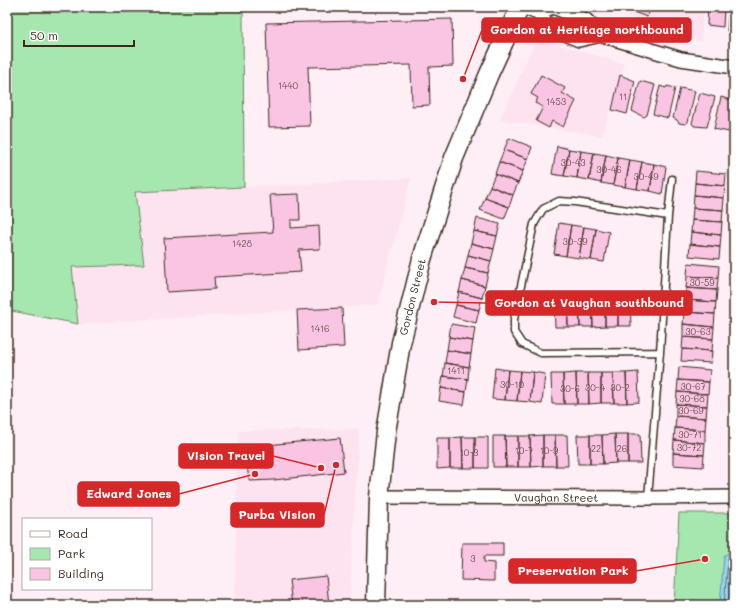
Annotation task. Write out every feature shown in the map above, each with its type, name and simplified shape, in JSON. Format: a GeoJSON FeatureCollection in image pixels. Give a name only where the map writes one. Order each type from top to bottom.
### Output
{"type":"FeatureCollection","features":[{"type":"Feature","properties":{"kind":"main road","name":"Gordon Street"},"geometry":{"type":"LineString","coordinates":[[376,605],[378,497],[386,432],[400,347],[422,259],[454,158],[489,74],[521,7]]}},
{"type":"Feature","properties":{"kind":"street"},"geometry":{"type":"LineString","coordinates":[[521,7],[538,13],[548,27],[579,40],[601,35]]}},
{"type":"Feature","properties":{"kind":"street"},"geometry":{"type":"LineString","coordinates":[[538,13],[553,7],[586,20],[601,35],[681,59],[734,67]]}},
{"type":"Feature","properties":{"kind":"street","name":"Vaughan Street"},"geometry":{"type":"LineString","coordinates":[[378,497],[734,497]]}},
{"type":"Feature","properties":{"kind":"lane"},"geometry":{"type":"LineString","coordinates":[[648,498],[660,352],[668,216],[672,179]]}},
{"type":"Feature","properties":{"kind":"lane"},"geometry":{"type":"LineString","coordinates":[[660,352],[541,353],[522,344],[514,332],[514,319],[534,224],[543,209],[559,201],[668,216]]}},
{"type":"Feature","properties":{"kind":"shaded area"},"geometry":{"type":"Polygon","coordinates":[[[602,7],[704,7],[701,41],[684,37],[602,7]]]}},
{"type":"Feature","properties":{"kind":"shaded area"},"geometry":{"type":"Polygon","coordinates":[[[243,9],[245,187],[411,178],[377,305],[78,324],[7,310],[7,19],[243,9]]]}},
{"type":"Feature","properties":{"kind":"shaded area"},"geometry":{"type":"Polygon","coordinates":[[[537,38],[624,64],[602,136],[500,120],[537,38]]]}},
{"type":"Feature","properties":{"kind":"shaded area"},"geometry":{"type":"Polygon","coordinates":[[[359,429],[349,605],[235,605],[238,431],[359,429]]]}},
{"type":"Feature","properties":{"kind":"green space"},"geometry":{"type":"Polygon","coordinates":[[[7,7],[335,7],[243,9],[244,187],[135,192],[144,265],[72,267],[78,324],[7,310],[7,7]]]}},
{"type":"Feature","properties":{"kind":"green space"},"geometry":{"type":"Polygon","coordinates":[[[679,513],[734,513],[734,605],[674,605],[679,513]]]}},
{"type":"Feature","properties":{"kind":"water"},"geometry":{"type":"Polygon","coordinates":[[[734,549],[734,605],[720,605],[724,556],[734,549]]]}},
{"type":"Feature","properties":{"kind":"building"},"geometry":{"type":"Polygon","coordinates":[[[620,7],[651,7],[647,17],[620,7]]]}},
{"type":"Feature","properties":{"kind":"building"},"geometry":{"type":"Polygon","coordinates":[[[708,7],[724,7],[723,27],[707,25],[708,7]]]}},
{"type":"Feature","properties":{"kind":"building"},"geometry":{"type":"Polygon","coordinates":[[[729,7],[734,7],[734,32],[727,31],[729,7]]]}},
{"type":"Feature","properties":{"kind":"building"},"geometry":{"type":"Polygon","coordinates":[[[452,19],[453,66],[429,67],[430,105],[412,106],[411,65],[308,67],[310,126],[269,127],[266,23],[452,19]]]}},
{"type":"Feature","properties":{"kind":"building"},"geometry":{"type":"Polygon","coordinates":[[[541,75],[565,88],[562,93],[576,101],[563,127],[552,121],[549,128],[536,121],[543,107],[535,103],[538,98],[531,94],[541,75]]]}},
{"type":"Feature","properties":{"kind":"building"},"geometry":{"type":"Polygon","coordinates":[[[620,75],[635,81],[627,114],[612,110],[620,75]]]}},
{"type":"Feature","properties":{"kind":"building"},"geometry":{"type":"Polygon","coordinates":[[[640,81],[655,85],[647,115],[644,117],[632,111],[640,81]]]}},
{"type":"Feature","properties":{"kind":"building"},"geometry":{"type":"Polygon","coordinates":[[[660,86],[675,88],[668,118],[653,114],[660,86]]]}},
{"type":"Feature","properties":{"kind":"building"},"geometry":{"type":"Polygon","coordinates":[[[680,88],[695,91],[688,122],[685,124],[679,123],[673,118],[680,88]]]}},
{"type":"Feature","properties":{"kind":"building"},"geometry":{"type":"Polygon","coordinates":[[[700,93],[715,97],[707,127],[694,126],[692,123],[700,93]]]}},
{"type":"Feature","properties":{"kind":"building"},"geometry":{"type":"Polygon","coordinates":[[[721,97],[734,101],[729,132],[714,129],[721,97]]]}},
{"type":"Feature","properties":{"kind":"building"},"geometry":{"type":"Polygon","coordinates":[[[509,138],[532,147],[528,159],[504,150],[509,138]]]}},
{"type":"Feature","properties":{"kind":"building"},"geometry":{"type":"Polygon","coordinates":[[[557,146],[569,149],[564,176],[552,174],[557,146]]]}},
{"type":"Feature","properties":{"kind":"building"},"geometry":{"type":"Polygon","coordinates":[[[569,149],[581,151],[577,178],[564,176],[569,149]]]}},
{"type":"Feature","properties":{"kind":"building"},"geometry":{"type":"Polygon","coordinates":[[[504,150],[528,159],[523,171],[499,162],[504,150]]]}},
{"type":"Feature","properties":{"kind":"building"},"geometry":{"type":"Polygon","coordinates":[[[581,151],[594,153],[589,180],[577,178],[581,151]]]}},
{"type":"Feature","properties":{"kind":"building"},"geometry":{"type":"Polygon","coordinates":[[[594,153],[606,155],[601,183],[589,180],[594,153]]]}},
{"type":"Feature","properties":{"kind":"building"},"geometry":{"type":"Polygon","coordinates":[[[606,155],[618,158],[613,185],[601,183],[606,155]]]}},
{"type":"Feature","properties":{"kind":"building"},"geometry":{"type":"Polygon","coordinates":[[[618,158],[630,160],[625,187],[613,185],[618,158]]]}},
{"type":"Feature","properties":{"kind":"building"},"geometry":{"type":"Polygon","coordinates":[[[630,160],[642,162],[637,189],[625,187],[630,160]]]}},
{"type":"Feature","properties":{"kind":"building"},"geometry":{"type":"Polygon","coordinates":[[[499,162],[523,171],[518,183],[495,174],[499,162]]]}},
{"type":"Feature","properties":{"kind":"building"},"geometry":{"type":"Polygon","coordinates":[[[642,162],[654,164],[650,191],[637,189],[642,162]]]}},
{"type":"Feature","properties":{"kind":"building"},"geometry":{"type":"Polygon","coordinates":[[[654,164],[666,167],[662,194],[650,191],[654,164]]]}},
{"type":"Feature","properties":{"kind":"building"},"geometry":{"type":"Polygon","coordinates":[[[696,171],[726,174],[725,186],[695,183],[696,171]]]}},
{"type":"Feature","properties":{"kind":"building"},"geometry":{"type":"Polygon","coordinates":[[[495,174],[518,183],[513,195],[490,186],[495,174]]]}},
{"type":"Feature","properties":{"kind":"building"},"geometry":{"type":"Polygon","coordinates":[[[695,183],[725,186],[724,198],[694,195],[695,183]]]}},
{"type":"Feature","properties":{"kind":"building"},"geometry":{"type":"Polygon","coordinates":[[[490,186],[513,195],[509,207],[485,198],[490,186]]]}},
{"type":"Feature","properties":{"kind":"building"},"geometry":{"type":"Polygon","coordinates":[[[299,194],[300,220],[291,220],[291,228],[319,226],[320,249],[299,250],[301,272],[214,277],[215,289],[167,292],[164,238],[273,232],[270,195],[299,194]]]}},
{"type":"Feature","properties":{"kind":"building"},"geometry":{"type":"Polygon","coordinates":[[[694,195],[724,198],[723,210],[693,208],[694,195]]]}},
{"type":"Feature","properties":{"kind":"building"},"geometry":{"type":"Polygon","coordinates":[[[485,198],[509,207],[504,219],[480,210],[485,198]]]}},
{"type":"Feature","properties":{"kind":"building"},"geometry":{"type":"Polygon","coordinates":[[[693,208],[723,210],[722,222],[692,220],[693,208]]]}},
{"type":"Feature","properties":{"kind":"building"},"geometry":{"type":"Polygon","coordinates":[[[477,218],[500,224],[497,236],[474,231],[477,218]]]}},
{"type":"Feature","properties":{"kind":"building"},"geometry":{"type":"Polygon","coordinates":[[[692,220],[722,222],[721,235],[691,232],[692,220]]]}},
{"type":"Feature","properties":{"kind":"building"},"geometry":{"type":"Polygon","coordinates":[[[559,223],[571,225],[566,256],[554,254],[559,223]]]}},
{"type":"Feature","properties":{"kind":"building"},"geometry":{"type":"Polygon","coordinates":[[[571,225],[584,227],[579,258],[566,256],[571,225]]]}},
{"type":"Feature","properties":{"kind":"building"},"geometry":{"type":"Polygon","coordinates":[[[584,227],[596,229],[591,260],[579,258],[584,227]]]}},
{"type":"Feature","properties":{"kind":"building"},"geometry":{"type":"Polygon","coordinates":[[[596,229],[609,232],[604,262],[591,260],[596,229]]]}},
{"type":"Feature","properties":{"kind":"building"},"geometry":{"type":"Polygon","coordinates":[[[474,231],[497,236],[494,249],[471,243],[474,231]]]}},
{"type":"Feature","properties":{"kind":"building"},"geometry":{"type":"Polygon","coordinates":[[[691,232],[721,235],[720,247],[690,244],[691,232]]]}},
{"type":"Feature","properties":{"kind":"building"},"geometry":{"type":"Polygon","coordinates":[[[471,243],[494,249],[491,261],[468,255],[471,243]]]}},
{"type":"Feature","properties":{"kind":"building"},"geometry":{"type":"Polygon","coordinates":[[[690,244],[720,247],[719,259],[689,256],[690,244]]]}},
{"type":"Feature","properties":{"kind":"building"},"geometry":{"type":"Polygon","coordinates":[[[468,255],[491,261],[488,273],[465,268],[468,255]]]}},
{"type":"Feature","properties":{"kind":"building"},"geometry":{"type":"Polygon","coordinates":[[[688,263],[719,266],[718,278],[687,276],[688,263]]]}},
{"type":"Feature","properties":{"kind":"building"},"geometry":{"type":"Polygon","coordinates":[[[465,268],[488,273],[485,286],[462,280],[465,268]]]}},
{"type":"Feature","properties":{"kind":"building"},"geometry":{"type":"Polygon","coordinates":[[[687,276],[718,278],[717,290],[686,288],[687,276]]]}},
{"type":"Feature","properties":{"kind":"building"},"geometry":{"type":"Polygon","coordinates":[[[462,280],[485,286],[482,298],[459,292],[462,280]]]}},
{"type":"Feature","properties":{"kind":"building"},"geometry":{"type":"Polygon","coordinates":[[[686,288],[717,290],[716,302],[685,300],[686,288]]]}},
{"type":"Feature","properties":{"kind":"building"},"geometry":{"type":"Polygon","coordinates":[[[459,292],[482,298],[479,310],[456,305],[459,292]]]}},
{"type":"Feature","properties":{"kind":"building"},"geometry":{"type":"Polygon","coordinates":[[[554,298],[567,298],[568,327],[555,327],[554,298]]]}},
{"type":"Feature","properties":{"kind":"building"},"geometry":{"type":"Polygon","coordinates":[[[567,298],[579,298],[580,327],[568,327],[567,298]]]}},
{"type":"Feature","properties":{"kind":"building"},"geometry":{"type":"Polygon","coordinates":[[[579,298],[592,298],[593,327],[580,327],[579,298]]]}},
{"type":"Feature","properties":{"kind":"building"},"geometry":{"type":"Polygon","coordinates":[[[592,298],[605,298],[605,326],[593,327],[592,298]]]}},
{"type":"Feature","properties":{"kind":"building"},"geometry":{"type":"Polygon","coordinates":[[[605,298],[618,298],[618,326],[605,326],[605,298]]]}},
{"type":"Feature","properties":{"kind":"building"},"geometry":{"type":"Polygon","coordinates":[[[618,298],[630,298],[631,326],[618,326],[618,298]]]}},
{"type":"Feature","properties":{"kind":"building"},"geometry":{"type":"Polygon","coordinates":[[[685,300],[716,302],[715,314],[684,312],[685,300]]]}},
{"type":"Feature","properties":{"kind":"building"},"geometry":{"type":"Polygon","coordinates":[[[456,305],[479,310],[476,323],[453,317],[456,305]]]}},
{"type":"Feature","properties":{"kind":"building"},"geometry":{"type":"Polygon","coordinates":[[[342,308],[344,347],[299,350],[297,310],[342,308]]]}},
{"type":"Feature","properties":{"kind":"building"},"geometry":{"type":"Polygon","coordinates":[[[684,312],[715,314],[714,327],[683,324],[684,312]]]}},
{"type":"Feature","properties":{"kind":"building"},"geometry":{"type":"Polygon","coordinates":[[[451,324],[475,328],[473,341],[449,337],[451,324]]]}},
{"type":"Feature","properties":{"kind":"building"},"geometry":{"type":"Polygon","coordinates":[[[683,324],[714,327],[713,339],[683,337],[683,324]]]}},
{"type":"Feature","properties":{"kind":"building"},"geometry":{"type":"Polygon","coordinates":[[[449,337],[473,341],[471,354],[447,350],[449,337]]]}},
{"type":"Feature","properties":{"kind":"building"},"geometry":{"type":"Polygon","coordinates":[[[683,337],[713,339],[712,351],[682,349],[683,337]]]}},
{"type":"Feature","properties":{"kind":"building"},"geometry":{"type":"Polygon","coordinates":[[[682,349],[712,351],[711,363],[681,361],[682,349]]]}},
{"type":"Feature","properties":{"kind":"building"},"geometry":{"type":"Polygon","coordinates":[[[447,350],[471,354],[469,367],[445,363],[447,350]]]}},
{"type":"Feature","properties":{"kind":"building"},"geometry":{"type":"Polygon","coordinates":[[[445,363],[469,367],[468,379],[443,376],[445,363]]]}},
{"type":"Feature","properties":{"kind":"building"},"geometry":{"type":"Polygon","coordinates":[[[679,367],[710,370],[709,382],[678,380],[679,367]]]}},
{"type":"Feature","properties":{"kind":"building"},"geometry":{"type":"Polygon","coordinates":[[[495,368],[508,370],[505,400],[492,399],[495,368]]]}},
{"type":"Feature","properties":{"kind":"building"},"geometry":{"type":"Polygon","coordinates":[[[508,370],[520,371],[517,401],[505,400],[508,370]]]}},
{"type":"Feature","properties":{"kind":"building"},"geometry":{"type":"Polygon","coordinates":[[[520,371],[533,372],[530,402],[517,401],[520,371]]]}},
{"type":"Feature","properties":{"kind":"building"},"geometry":{"type":"Polygon","coordinates":[[[533,372],[545,374],[542,404],[530,402],[533,372]]]}},
{"type":"Feature","properties":{"kind":"building"},"geometry":{"type":"Polygon","coordinates":[[[638,372],[639,402],[627,403],[626,373],[638,372]]]}},
{"type":"Feature","properties":{"kind":"building"},"geometry":{"type":"Polygon","coordinates":[[[576,373],[577,404],[564,404],[563,374],[576,373]]]}},
{"type":"Feature","properties":{"kind":"building"},"geometry":{"type":"Polygon","coordinates":[[[576,373],[588,373],[589,404],[577,404],[576,373]]]}},
{"type":"Feature","properties":{"kind":"building"},"geometry":{"type":"Polygon","coordinates":[[[588,373],[601,373],[601,403],[589,404],[588,373]]]}},
{"type":"Feature","properties":{"kind":"building"},"geometry":{"type":"Polygon","coordinates":[[[601,373],[613,373],[614,403],[601,403],[601,373]]]}},
{"type":"Feature","properties":{"kind":"building"},"geometry":{"type":"Polygon","coordinates":[[[613,373],[626,373],[627,403],[614,403],[613,373]]]}},
{"type":"Feature","properties":{"kind":"building"},"geometry":{"type":"Polygon","coordinates":[[[551,374],[563,374],[564,404],[552,404],[551,374]]]}},
{"type":"Feature","properties":{"kind":"building"},"geometry":{"type":"Polygon","coordinates":[[[443,376],[468,379],[466,392],[441,388],[443,376]]]}},
{"type":"Feature","properties":{"kind":"building"},"geometry":{"type":"Polygon","coordinates":[[[678,380],[709,382],[708,394],[677,392],[678,380]]]}},
{"type":"Feature","properties":{"kind":"building"},"geometry":{"type":"Polygon","coordinates":[[[441,388],[466,392],[464,405],[439,401],[441,388]]]}},
{"type":"Feature","properties":{"kind":"building"},"geometry":{"type":"Polygon","coordinates":[[[677,392],[708,394],[707,406],[676,404],[677,392]]]}},
{"type":"Feature","properties":{"kind":"building"},"geometry":{"type":"Polygon","coordinates":[[[676,404],[707,406],[706,418],[676,416],[676,404]]]}},
{"type":"Feature","properties":{"kind":"building"},"geometry":{"type":"Polygon","coordinates":[[[676,416],[706,418],[705,430],[675,428],[676,416]]]}},
{"type":"Feature","properties":{"kind":"building"},"geometry":{"type":"Polygon","coordinates":[[[675,428],[705,430],[705,443],[674,440],[675,428]]]}},
{"type":"Feature","properties":{"kind":"building"},"geometry":{"type":"Polygon","coordinates":[[[615,434],[616,463],[603,464],[602,435],[615,434]]]}},
{"type":"Feature","properties":{"kind":"building"},"geometry":{"type":"Polygon","coordinates":[[[615,434],[628,434],[628,463],[616,463],[615,434]]]}},
{"type":"Feature","properties":{"kind":"building"},"geometry":{"type":"Polygon","coordinates":[[[628,434],[640,434],[641,463],[628,463],[628,434]]]}},
{"type":"Feature","properties":{"kind":"building"},"geometry":{"type":"Polygon","coordinates":[[[543,435],[555,435],[556,466],[543,466],[543,435]]]}},
{"type":"Feature","properties":{"kind":"building"},"geometry":{"type":"Polygon","coordinates":[[[543,435],[543,466],[531,467],[530,436],[543,435]]]}},
{"type":"Feature","properties":{"kind":"building"},"geometry":{"type":"Polygon","coordinates":[[[555,435],[567,435],[568,466],[556,466],[555,435]]]}},
{"type":"Feature","properties":{"kind":"building"},"geometry":{"type":"Polygon","coordinates":[[[577,435],[590,435],[590,464],[578,464],[577,435]]]}},
{"type":"Feature","properties":{"kind":"building"},"geometry":{"type":"Polygon","coordinates":[[[590,435],[602,435],[603,464],[590,464],[590,435]]]}},
{"type":"Feature","properties":{"kind":"building"},"geometry":{"type":"Polygon","coordinates":[[[493,436],[505,436],[506,467],[493,467],[493,436]]]}},
{"type":"Feature","properties":{"kind":"building"},"geometry":{"type":"Polygon","coordinates":[[[505,436],[518,436],[518,467],[506,467],[505,436]]]}},
{"type":"Feature","properties":{"kind":"building"},"geometry":{"type":"Polygon","coordinates":[[[518,436],[530,436],[531,467],[518,467],[518,436]]]}},
{"type":"Feature","properties":{"kind":"building"},"geometry":{"type":"Polygon","coordinates":[[[462,437],[475,437],[475,468],[463,468],[462,437]]]}},
{"type":"Feature","properties":{"kind":"building"},"geometry":{"type":"Polygon","coordinates":[[[462,437],[463,468],[450,468],[450,438],[462,437]]]}},
{"type":"Feature","properties":{"kind":"building"},"geometry":{"type":"Polygon","coordinates":[[[475,437],[488,437],[488,468],[475,468],[475,437]]]}},
{"type":"Feature","properties":{"kind":"building"},"geometry":{"type":"Polygon","coordinates":[[[340,438],[344,472],[274,480],[249,481],[245,447],[340,438]]]}},
{"type":"Feature","properties":{"kind":"building"},"geometry":{"type":"Polygon","coordinates":[[[437,438],[450,438],[450,468],[437,469],[437,438]]]}},
{"type":"Feature","properties":{"kind":"building"},"geometry":{"type":"Polygon","coordinates":[[[674,440],[705,443],[704,455],[673,453],[674,440]]]}},
{"type":"Feature","properties":{"kind":"building"},"geometry":{"type":"Polygon","coordinates":[[[673,453],[704,455],[703,467],[673,465],[673,453]]]}},
{"type":"Feature","properties":{"kind":"building"},"geometry":{"type":"Polygon","coordinates":[[[462,543],[503,543],[503,556],[484,556],[484,562],[494,563],[494,581],[461,580],[462,543]]]}},
{"type":"Feature","properties":{"kind":"building"},"geometry":{"type":"Polygon","coordinates":[[[326,576],[329,605],[292,605],[289,580],[326,576]]]}},
{"type":"Feature","properties":{"kind":"place","name":"Gordon at Heritage northbound"},"geometry":{"type":"Point","coordinates":[463,79]}},
{"type":"Feature","properties":{"kind":"place","name":"Gordon at Vaughan southbound"},"geometry":{"type":"Point","coordinates":[434,302]}},
{"type":"Feature","properties":{"kind":"place","name":"Purba Vision"},"geometry":{"type":"Point","coordinates":[336,465]}},
{"type":"Feature","properties":{"kind":"place","name":"Vision Travel"},"geometry":{"type":"Point","coordinates":[321,468]}},
{"type":"Feature","properties":{"kind":"place","name":"Edward Jones"},"geometry":{"type":"Point","coordinates":[255,474]}},
{"type":"Feature","properties":{"kind":"place","name":"Preservation Park"},"geometry":{"type":"Point","coordinates":[705,559]}}]}
